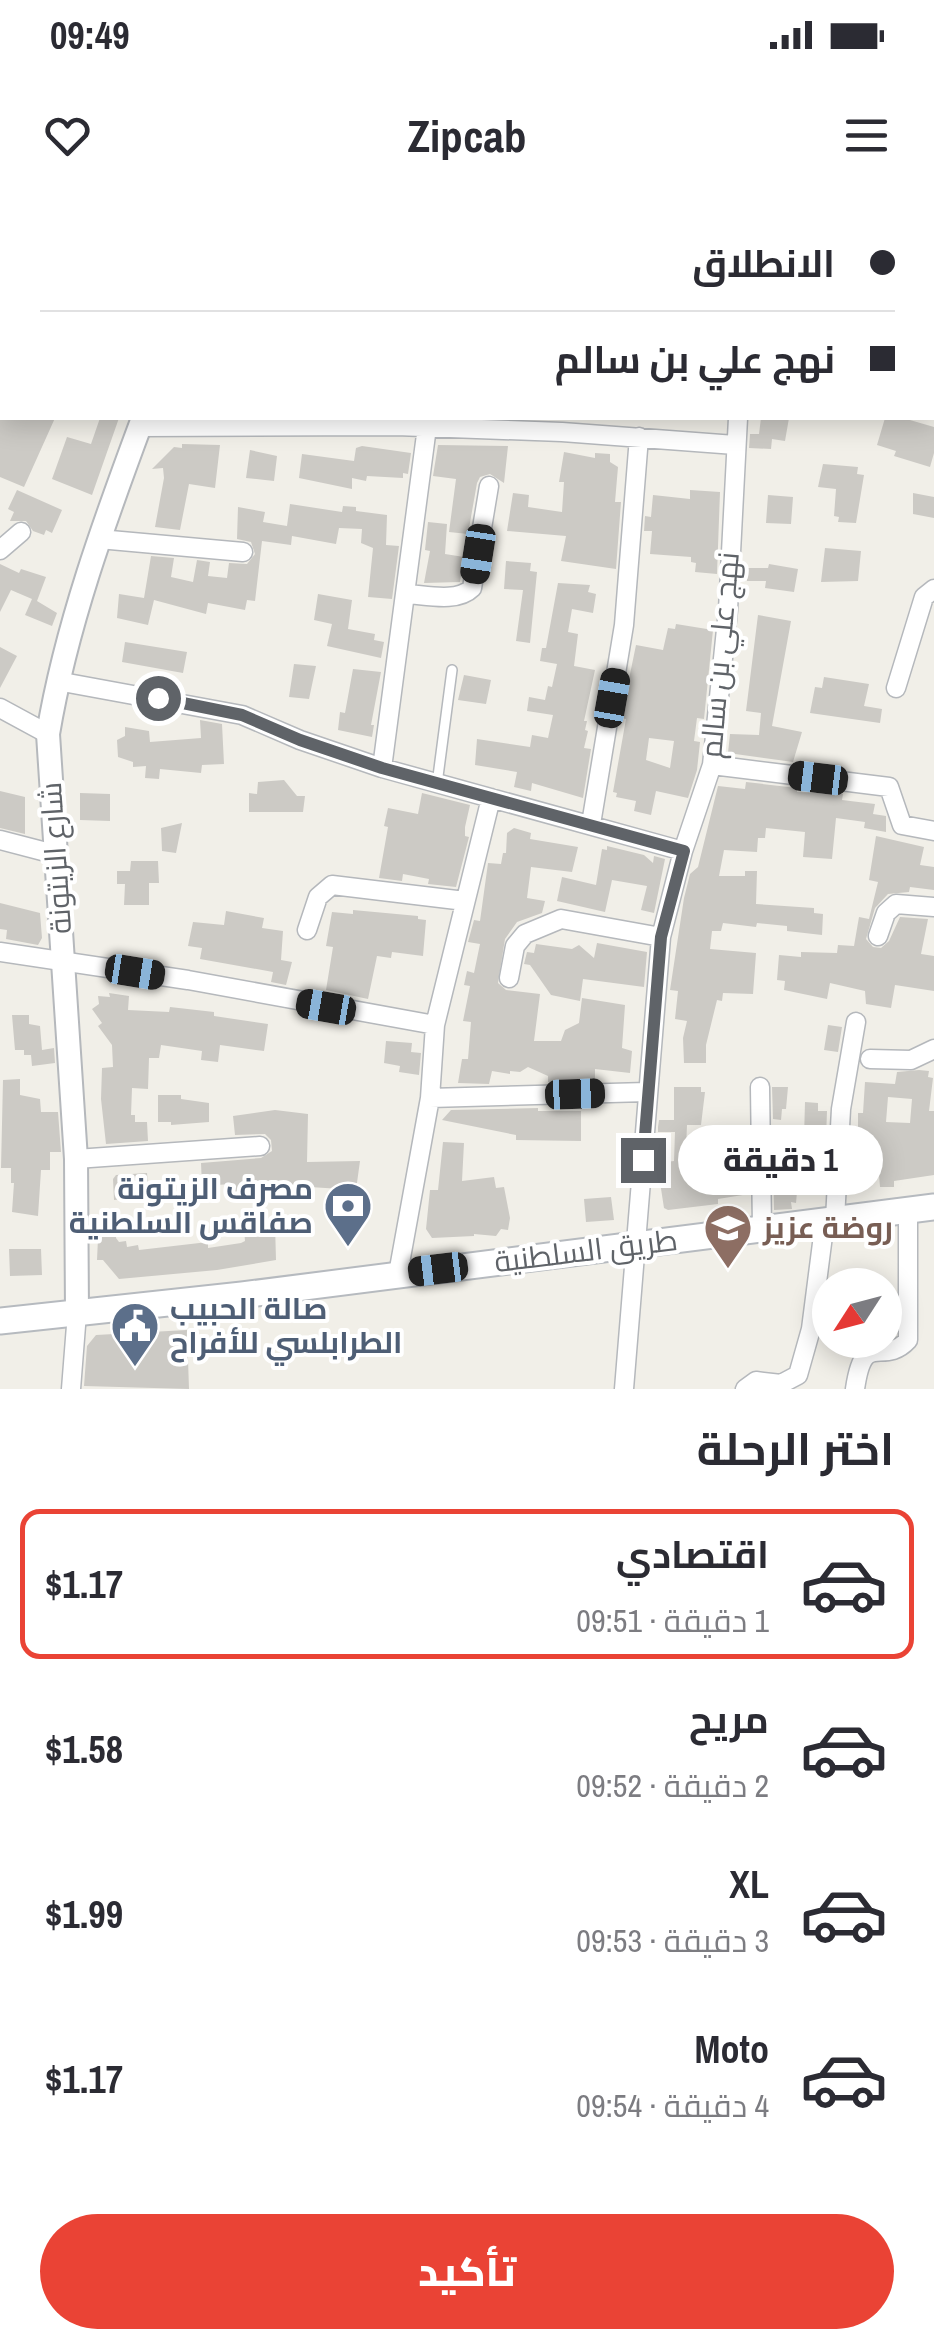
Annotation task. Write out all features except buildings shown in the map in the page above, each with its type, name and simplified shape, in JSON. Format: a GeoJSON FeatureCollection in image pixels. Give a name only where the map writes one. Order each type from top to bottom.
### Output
{"type":"FeatureCollection","features":[{"type":"Feature","properties":{"kind":"main road","name":"طريق السلطنية"},"geometry":{"type":"LineString","coordinates":[[0,1321],[921,1208]]}},
{"type":"Feature","properties":{"kind":"street","name":"نهج علي بن سالم"},"geometry":{"type":"LineString","coordinates":[[624,1389],[661,937],[712,765],[728,610],[738,420]]}},
{"type":"Feature","properties":{"kind":"street"},"geometry":{"type":"LineString","coordinates":[[141,422],[397,422],[736,444]]}},
{"type":"Feature","properties":{"kind":"street","name":"شارع الزيتونة"},"geometry":{"type":"LineString","coordinates":[[76,1313],[76,1159],[48,734],[57,681],[99,540],[141,422]]}},
{"type":"Feature","properties":{"kind":"street"},"geometry":{"type":"LineString","coordinates":[[382,768],[428,427]]}},
{"type":"Feature","properties":{"kind":"street"},"geometry":{"type":"LineString","coordinates":[[591,824],[624,626],[639,437]]}},
{"type":"Feature","properties":{"kind":"street"},"geometry":{"type":"LineString","coordinates":[[406,594],[455,597],[472,588],[489,486]]}},
{"type":"Feature","properties":{"kind":"street"},"geometry":{"type":"LineString","coordinates":[[0,550],[22,532]]}},
{"type":"Feature","properties":{"kind":"street"},"geometry":{"type":"LineString","coordinates":[[99,540],[243,552]]}},
{"type":"Feature","properties":{"kind":"street"},"geometry":{"type":"LineString","coordinates":[[896,688],[924,598],[934,590]]}},
{"type":"Feature","properties":{"kind":"street"},"geometry":{"type":"LineString","coordinates":[[57,681],[242,715],[382,768],[684,851]]}},
{"type":"Feature","properties":{"kind":"street"},"geometry":{"type":"LineString","coordinates":[[0,708],[48,734]]}},
{"type":"Feature","properties":{"kind":"street"},"geometry":{"type":"LineString","coordinates":[[712,765],[889,787],[902,825],[934,831]]}},
{"type":"Feature","properties":{"kind":"street"},"geometry":{"type":"LineString","coordinates":[[398,1274],[430,1098],[436,1025],[491,798]]}},
{"type":"Feature","properties":{"kind":"street"},"geometry":{"type":"LineString","coordinates":[[0,840],[54,854]]}},
{"type":"Feature","properties":{"kind":"street"},"geometry":{"type":"LineString","coordinates":[[306,930],[318,896],[332,885],[465,901]]}},
{"type":"Feature","properties":{"kind":"street"},"geometry":{"type":"LineString","coordinates":[[878,936],[886,913],[896,904],[934,907]]}},
{"type":"Feature","properties":{"kind":"street"},"geometry":{"type":"LineString","coordinates":[[509,978],[515,946],[525,934],[560,919],[661,937]]}},
{"type":"Feature","properties":{"kind":"street"},"geometry":{"type":"LineString","coordinates":[[0,952],[436,1025]]}},
{"type":"Feature","properties":{"kind":"street"},"geometry":{"type":"LineString","coordinates":[[745,1389],[756,1381],[781,1384],[798,1375],[812,1329],[856,1022]]}},
{"type":"Feature","properties":{"kind":"street"},"geometry":{"type":"LineString","coordinates":[[870,1060],[911,1060],[934,1048]]}},
{"type":"Feature","properties":{"kind":"street"},"geometry":{"type":"LineString","coordinates":[[760,1087],[762,1228]]}},
{"type":"Feature","properties":{"kind":"street"},"geometry":{"type":"LineString","coordinates":[[430,1098],[647,1092]]}},
{"type":"Feature","properties":{"kind":"street"},"geometry":{"type":"LineString","coordinates":[[76,1159],[260,1146]]}},
{"type":"Feature","properties":{"kind":"street"},"geometry":{"type":"LineString","coordinates":[[855,1389],[863,1357],[870,1351],[897,1350],[908,1340],[921,1208]]}},
{"type":"Feature","properties":{"kind":"street"},"geometry":{"type":"LineString","coordinates":[[70,1389],[76,1313]]}},
{"type":"Feature","properties":{"kind":"lane"},"geometry":{"type":"LineString","coordinates":[[437,784],[452,670]]}},
{"type":"Feature","properties":{"kind":"place","name":"مصرف الزيتونة صفاقس السلطنية"},"geometry":{"type":"Point","coordinates":[348,1248]}},
{"type":"Feature","properties":{"kind":"place","name":"روضة عزيز"},"geometry":{"type":"Point","coordinates":[728,1270]}},
{"type":"Feature","properties":{"kind":"place","name":"صالة الحبيب الطرابلسي للأفراح"},"geometry":{"type":"Point","coordinates":[135,1368]}},
{"type":"Feature","properties":{"kind":"route"},"geometry":{"type":"LineString","coordinates":[[158,698],[242,715],[382,768],[684,851],[661,937],[643,1160]]}}]}
